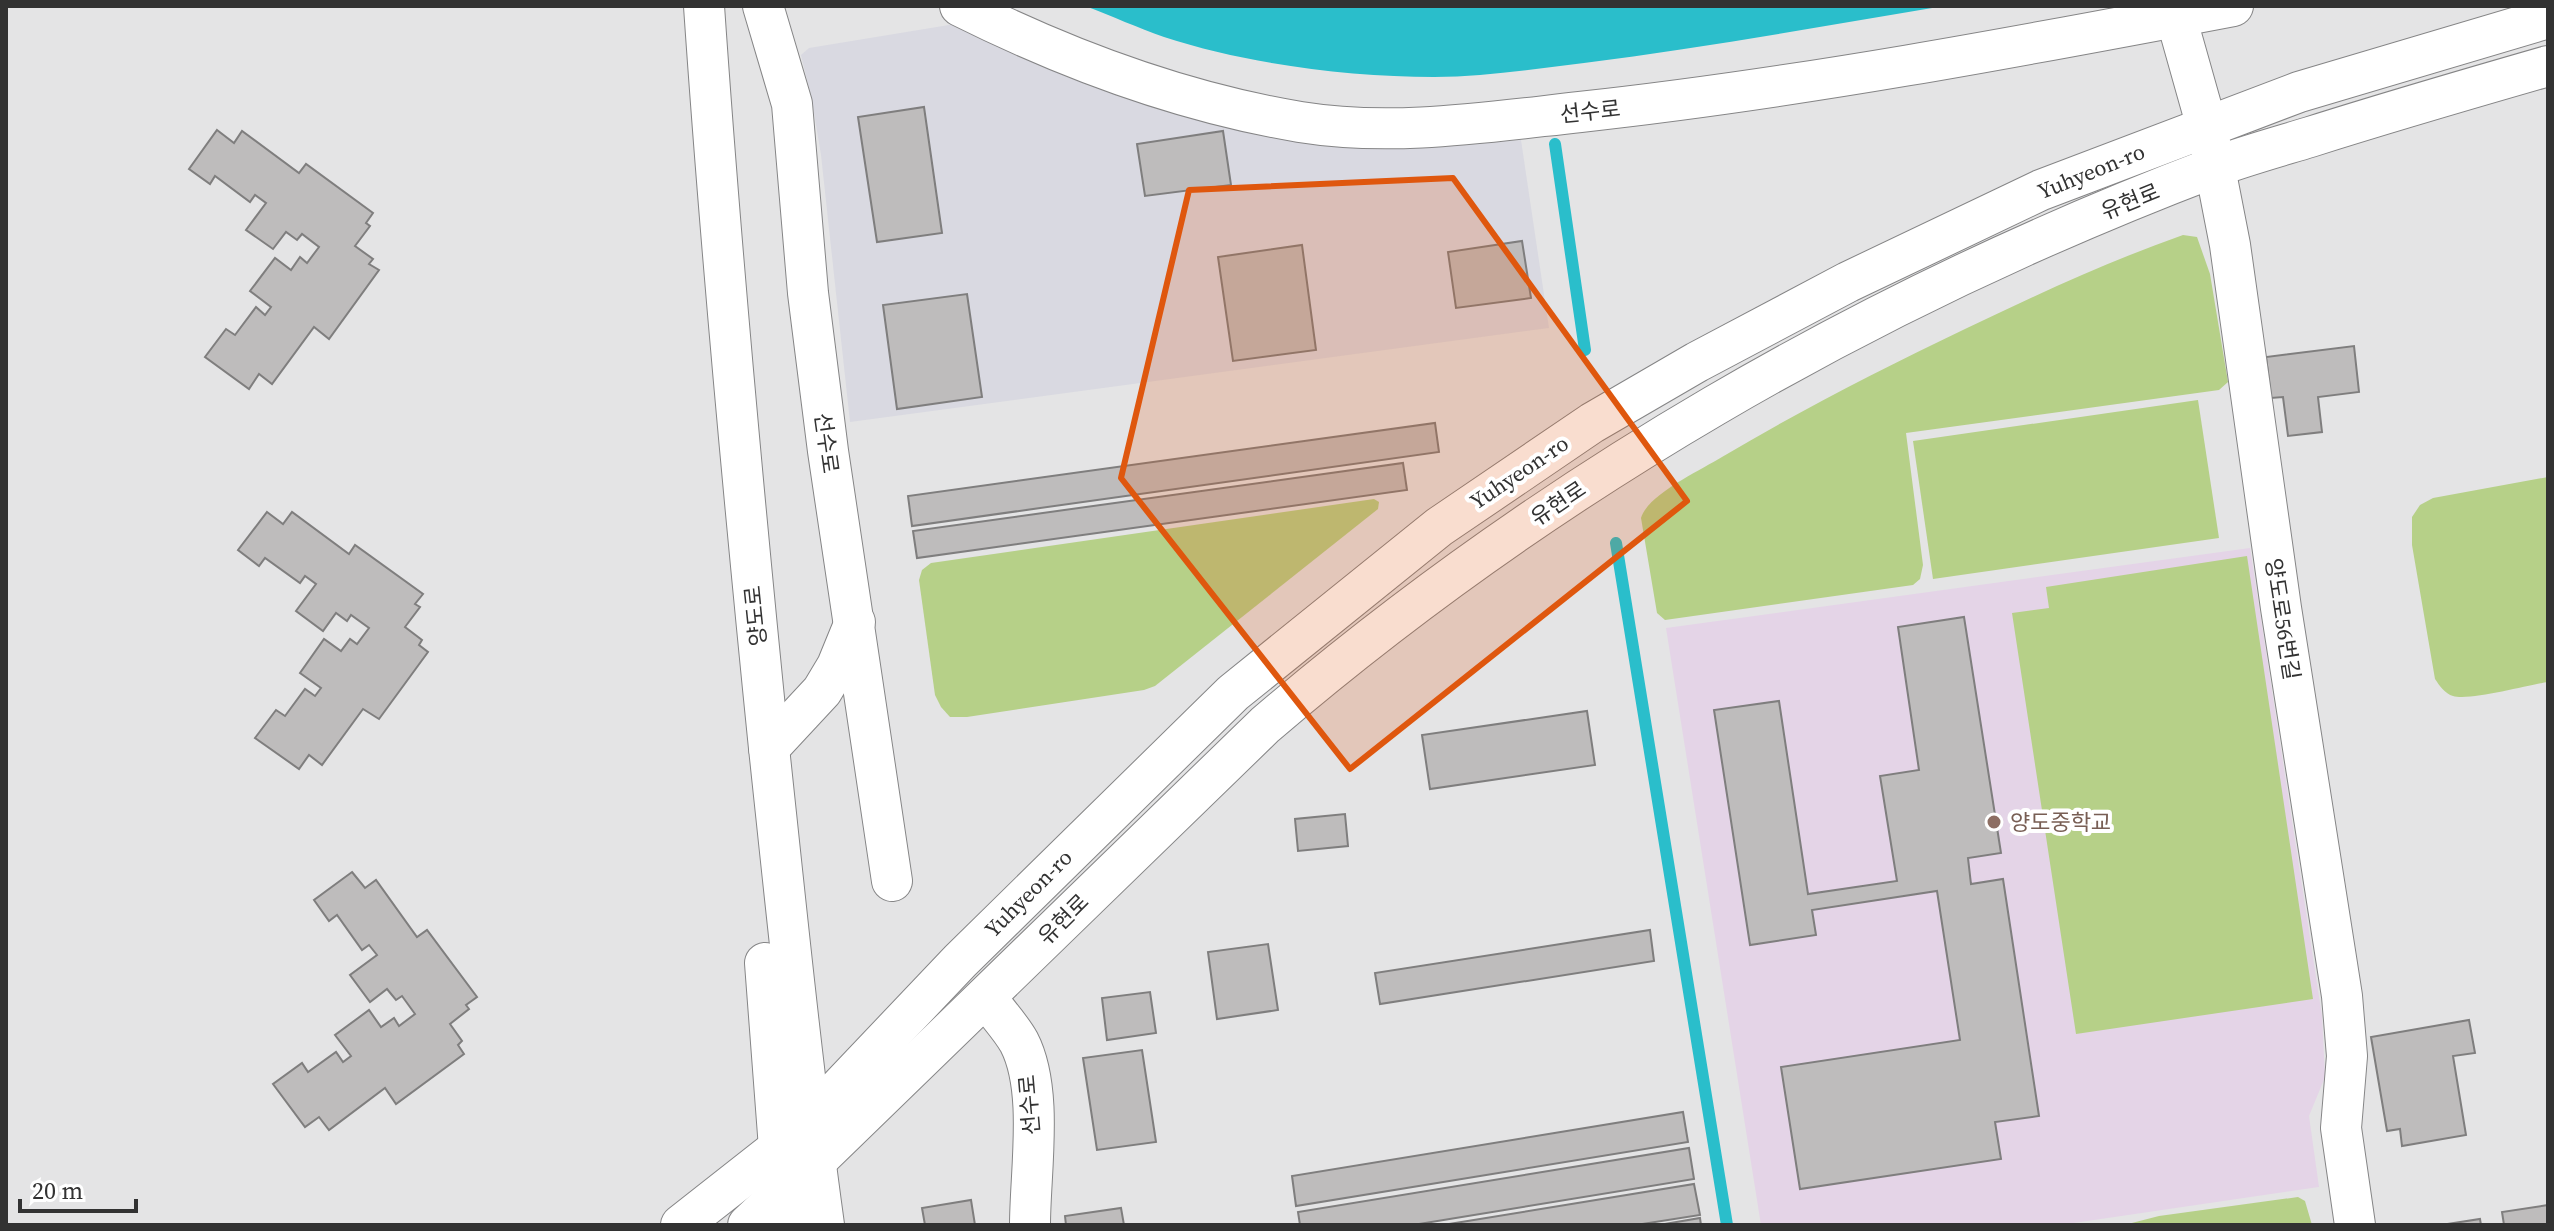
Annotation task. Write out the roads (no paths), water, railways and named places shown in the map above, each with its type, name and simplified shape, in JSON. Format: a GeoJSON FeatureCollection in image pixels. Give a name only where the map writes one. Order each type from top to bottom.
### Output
{"type":"FeatureCollection","features":[{"type":"Feature","properties":{"kind":"street","name":"양도로"},"geometry":{"type":"LineString","coordinates":[[680,6],[797,1155],[824,1225]]}},
{"type":"Feature","properties":{"kind":"street","name":"양도로"},"geometry":{"type":"LineString","coordinates":[[704,6],[721,252],[809,1120]]}},
{"type":"Feature","properties":{"kind":"street","name":"선수로"},"geometry":{"type":"LineString","coordinates":[[763,6],[792,104],[812,325],[828,451],[892,881]]}},
{"type":"Feature","properties":{"kind":"street","name":"선수로"},"geometry":{"type":"LineString","coordinates":[[960,6],[1022,37],[1108,72],[1193,98],[1301,122],[1370,128],[1504,120],[1753,90],[2233,6]]}},
{"type":"Feature","properties":{"kind":"street","name":"양도로56번길"},"geometry":{"type":"LineString","coordinates":[[2176,17],[2207,127],[2232,259],[2281,608],[2342,996],[2347,1056],[2341,1128],[2355,1225]]}},
{"type":"Feature","properties":{"kind":"street","name":"Yuhyeon-ro"},"geometry":{"type":"LineString","coordinates":[[681,1225],[797,1155],[809,1120],[960,961],[1233,693],[1353,595],[1487,493],[1605,415],[1848,282],[2041,190],[2299,92],[2548,18]]}},
{"type":"Feature","properties":{"kind":"street","name":"유현로"},"geometry":{"type":"LineString","coordinates":[[797,1155],[986,997],[1125,858],[1265,725],[1323,675],[1442,584],[1631,454],[1831,339],[2096,215],[2215,166],[2548,66]]}},
{"type":"Feature","properties":{"kind":"street"},"geometry":{"type":"LineString","coordinates":[[769,748],[822,691],[837,666],[855,622]]}},
{"type":"Feature","properties":{"kind":"street","name":"선수로"},"geometry":{"type":"LineString","coordinates":[[986,997],[1019,1043],[1030,1081],[1033,1151],[1030,1225]]}},
{"type":"Feature","properties":{"kind":"street"},"geometry":{"type":"LineString","coordinates":[[748,1225],[789,1207],[797,1155]]}},
{"type":"Feature","properties":{"kind":"water"},"geometry":{"type":"Polygon","coordinates":[[[1085,6],[1944,6],[1629,57],[1472,76],[1434,77],[1367,75],[1263,62],[1164,37],[1085,6]]]}},
{"type":"Feature","properties":{"kind":"waterway"},"geometry":{"type":"LineString","coordinates":[[1555,144],[1585,350]]}},
{"type":"Feature","properties":{"kind":"waterway"},"geometry":{"type":"LineString","coordinates":[[1616,543],[1727,1225]]}},
{"type":"Feature","properties":{"kind":"place","name":"양도중학교"},"geometry":{"type":"Point","coordinates":[1994,822]}}]}
